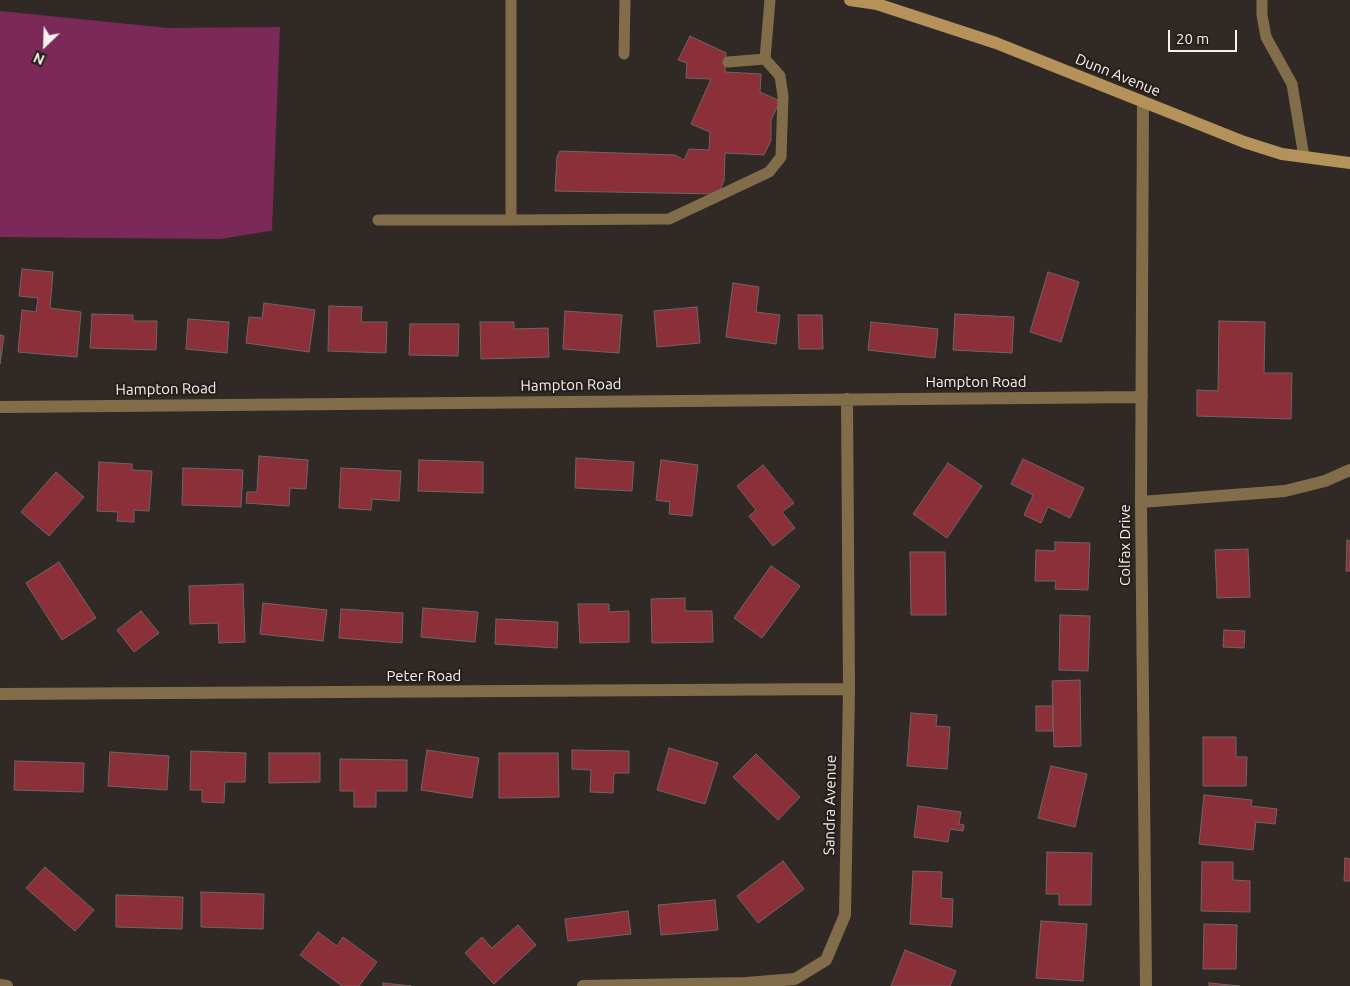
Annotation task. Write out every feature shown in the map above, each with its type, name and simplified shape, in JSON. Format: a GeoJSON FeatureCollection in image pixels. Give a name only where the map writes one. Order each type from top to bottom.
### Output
{"type":"FeatureCollection","features":[{"type":"Feature","properties":{"kind":"main road","name":"Dunn Avenue"},"geometry":{"type":"LineString","coordinates":[[850,0],[877,2],[996,43],[1244,142],[1282,154],[1350,163]]}},
{"type":"Feature","properties":{"kind":"street","name":"Colfax Drive"},"geometry":{"type":"LineString","coordinates":[[1143,103],[1141,502],[1146,986]]}},
{"type":"Feature","properties":{"kind":"street","name":"Hampton Road"},"geometry":{"type":"LineString","coordinates":[[0,407],[1142,397]]}},
{"type":"Feature","properties":{"kind":"street","name":"Sandra Avenue"},"geometry":{"type":"LineString","coordinates":[[583,986],[746,983],[795,979],[826,960],[845,915],[848,689],[847,399]]}},
{"type":"Feature","properties":{"kind":"street"},"geometry":{"type":"LineString","coordinates":[[1141,502],[1285,491],[1325,481],[1350,470]]}},
{"type":"Feature","properties":{"kind":"street","name":"Peter Road"},"geometry":{"type":"LineString","coordinates":[[0,694],[848,689]]}},
{"type":"Feature","properties":{"kind":"street"},"geometry":{"type":"LineString","coordinates":[[0,985],[7,986]]}},
{"type":"Feature","properties":{"kind":"lane"},"geometry":{"type":"LineString","coordinates":[[511,0],[511,220]]}},
{"type":"Feature","properties":{"kind":"lane"},"geometry":{"type":"LineString","coordinates":[[624,54],[625,0]]}},
{"type":"Feature","properties":{"kind":"lane"},"geometry":{"type":"LineString","coordinates":[[378,220],[669,219],[769,172],[781,157],[783,96],[780,76],[765,59],[770,0]]}},
{"type":"Feature","properties":{"kind":"lane"},"geometry":{"type":"LineString","coordinates":[[1262,0],[1262,15],[1266,37],[1292,84],[1304,157]]}},
{"type":"Feature","properties":{"kind":"lane"},"geometry":{"type":"LineString","coordinates":[[728,62],[765,59]]}},
{"type":"Feature","properties":{"kind":"shaded area"},"geometry":{"type":"Polygon","coordinates":[[[0,11],[168,28],[280,27],[272,230],[275,230],[220,239],[0,237],[0,11]]]}},
{"type":"Feature","properties":{"kind":"building"},"geometry":{"type":"Polygon","coordinates":[[[690,36],[726,53],[725,72],[761,74],[760,92],[780,101],[771,120],[771,140],[764,155],[725,153],[724,181],[718,194],[555,191],[557,157],[560,151],[675,155],[684,160],[689,149],[709,150],[710,132],[691,124],[711,79],[686,78],[687,63],[678,60],[690,36]]]}},
{"type":"Feature","properties":{"kind":"building"},"geometry":{"type":"Polygon","coordinates":[[[22,269],[53,272],[50,308],[81,312],[77,357],[18,352],[22,310],[36,312],[38,298],[19,296],[22,269]]]}},
{"type":"Feature","properties":{"kind":"building"},"geometry":{"type":"Polygon","coordinates":[[[1048,272],[1079,282],[1061,342],[1030,332],[1048,272]]]}},
{"type":"Feature","properties":{"kind":"building"},"geometry":{"type":"Polygon","coordinates":[[[733,283],[759,287],[756,312],[780,315],[776,344],[726,337],[733,283]]]}},
{"type":"Feature","properties":{"kind":"building"},"geometry":{"type":"Polygon","coordinates":[[[264,303],[315,310],[309,352],[246,343],[249,317],[262,318],[264,303]]]}},
{"type":"Feature","properties":{"kind":"building"},"geometry":{"type":"Polygon","coordinates":[[[329,306],[362,307],[361,322],[387,322],[386,353],[328,351],[329,306]]]}},
{"type":"Feature","properties":{"kind":"building"},"geometry":{"type":"Polygon","coordinates":[[[697,307],[700,343],[657,347],[654,311],[697,307]]]}},
{"type":"Feature","properties":{"kind":"building"},"geometry":{"type":"Polygon","coordinates":[[[565,311],[622,315],[619,353],[563,349],[565,311]]]}},
{"type":"Feature","properties":{"kind":"building"},"geometry":{"type":"Polygon","coordinates":[[[92,314],[133,315],[133,321],[157,321],[156,350],[90,348],[92,314]]]}},
{"type":"Feature","properties":{"kind":"building"},"geometry":{"type":"Polygon","coordinates":[[[955,314],[1014,317],[1012,353],[953,350],[955,314]]]}},
{"type":"Feature","properties":{"kind":"building"},"geometry":{"type":"Polygon","coordinates":[[[798,315],[822,315],[823,349],[799,349],[798,315]]]}},
{"type":"Feature","properties":{"kind":"building"},"geometry":{"type":"Polygon","coordinates":[[[188,319],[229,322],[227,353],[186,349],[188,319]]]}},
{"type":"Feature","properties":{"kind":"building"},"geometry":{"type":"Polygon","coordinates":[[[1219,321],[1265,322],[1264,373],[1292,373],[1291,419],[1197,416],[1197,390],[1218,391],[1219,321]]]}},
{"type":"Feature","properties":{"kind":"building"},"geometry":{"type":"Polygon","coordinates":[[[480,322],[514,322],[514,329],[548,328],[549,357],[481,359],[480,322]]]}},
{"type":"Feature","properties":{"kind":"building"},"geometry":{"type":"Polygon","coordinates":[[[871,322],[938,329],[935,358],[868,350],[871,322]]]}},
{"type":"Feature","properties":{"kind":"building"},"geometry":{"type":"Polygon","coordinates":[[[410,324],[459,324],[458,356],[409,355],[410,324]]]}},
{"type":"Feature","properties":{"kind":"building"},"geometry":{"type":"Polygon","coordinates":[[[0,335],[4,336],[0,364],[0,335]]]}},
{"type":"Feature","properties":{"kind":"building"},"geometry":{"type":"Polygon","coordinates":[[[259,456],[308,460],[306,489],[290,488],[289,506],[246,503],[247,492],[257,492],[259,456]]]}},
{"type":"Feature","properties":{"kind":"building"},"geometry":{"type":"Polygon","coordinates":[[[576,458],[634,462],[632,491],[575,488],[576,458]]]}},
{"type":"Feature","properties":{"kind":"building"},"geometry":{"type":"Polygon","coordinates":[[[1023,459],[1084,488],[1070,518],[1048,507],[1041,523],[1024,515],[1033,495],[1011,484],[1023,459]]]}},
{"type":"Feature","properties":{"kind":"building"},"geometry":{"type":"Polygon","coordinates":[[[419,460],[483,462],[483,493],[418,491],[419,460]]]}},
{"type":"Feature","properties":{"kind":"building"},"geometry":{"type":"Polygon","coordinates":[[[661,460],[698,465],[692,516],[669,514],[670,502],[656,500],[661,460]]]}},
{"type":"Feature","properties":{"kind":"building"},"geometry":{"type":"Polygon","coordinates":[[[99,462],[132,464],[132,470],[152,471],[149,511],[134,510],[134,522],[117,521],[118,512],[97,511],[99,462]]]}},
{"type":"Feature","properties":{"kind":"building"},"geometry":{"type":"Polygon","coordinates":[[[948,463],[982,486],[947,538],[913,514],[948,463]]]}},
{"type":"Feature","properties":{"kind":"building"},"geometry":{"type":"Polygon","coordinates":[[[763,465],[794,503],[782,512],[795,528],[773,546],[749,516],[756,510],[737,486],[763,465]]]}},
{"type":"Feature","properties":{"kind":"building"},"geometry":{"type":"Polygon","coordinates":[[[183,468],[243,470],[241,507],[182,505],[183,468]]]}},
{"type":"Feature","properties":{"kind":"building"},"geometry":{"type":"Polygon","coordinates":[[[341,468],[401,471],[399,501],[372,499],[371,510],[339,508],[341,468]]]}},
{"type":"Feature","properties":{"kind":"building"},"geometry":{"type":"Polygon","coordinates":[[[56,472],[84,497],[49,536],[21,512],[56,472]]]}},
{"type":"Feature","properties":{"kind":"building"},"geometry":{"type":"Polygon","coordinates":[[[1347,540],[1350,541],[1350,571],[1346,571],[1347,540]]]}},
{"type":"Feature","properties":{"kind":"building"},"geometry":{"type":"Polygon","coordinates":[[[1055,542],[1090,543],[1088,590],[1055,589],[1056,581],[1035,581],[1036,550],[1055,551],[1055,542]]]}},
{"type":"Feature","properties":{"kind":"building"},"geometry":{"type":"Polygon","coordinates":[[[1248,549],[1250,597],[1217,598],[1215,550],[1248,549]]]}},
{"type":"Feature","properties":{"kind":"building"},"geometry":{"type":"Polygon","coordinates":[[[910,552],[945,552],[946,615],[911,615],[910,552]]]}},
{"type":"Feature","properties":{"kind":"building"},"geometry":{"type":"Polygon","coordinates":[[[59,562],[96,618],[62,640],[26,583],[59,562]]]}},
{"type":"Feature","properties":{"kind":"building"},"geometry":{"type":"Polygon","coordinates":[[[771,566],[800,586],[762,638],[734,618],[771,566]]]}},
{"type":"Feature","properties":{"kind":"building"},"geometry":{"type":"Polygon","coordinates":[[[243,584],[245,642],[219,643],[218,623],[190,624],[189,586],[243,584]]]}},
{"type":"Feature","properties":{"kind":"building"},"geometry":{"type":"Polygon","coordinates":[[[685,598],[685,611],[712,611],[713,642],[652,643],[651,599],[685,598]]]}},
{"type":"Feature","properties":{"kind":"building"},"geometry":{"type":"Polygon","coordinates":[[[263,603],[327,610],[323,641],[260,634],[263,603]]]}},
{"type":"Feature","properties":{"kind":"building"},"geometry":{"type":"Polygon","coordinates":[[[578,604],[609,604],[609,612],[629,611],[629,642],[580,643],[578,604]]]}},
{"type":"Feature","properties":{"kind":"building"},"geometry":{"type":"Polygon","coordinates":[[[423,608],[478,612],[475,642],[421,637],[423,608]]]}},
{"type":"Feature","properties":{"kind":"building"},"geometry":{"type":"Polygon","coordinates":[[[341,609],[403,613],[402,643],[339,638],[341,609]]]}},
{"type":"Feature","properties":{"kind":"building"},"geometry":{"type":"Polygon","coordinates":[[[141,611],[159,633],[134,652],[117,630],[141,611]]]}},
{"type":"Feature","properties":{"kind":"building"},"geometry":{"type":"Polygon","coordinates":[[[1060,615],[1090,616],[1088,671],[1059,670],[1060,615]]]}},
{"type":"Feature","properties":{"kind":"building"},"geometry":{"type":"Polygon","coordinates":[[[496,619],[558,622],[557,648],[495,644],[496,619]]]}},
{"type":"Feature","properties":{"kind":"building"},"geometry":{"type":"Polygon","coordinates":[[[1224,630],[1245,631],[1244,648],[1223,647],[1224,630]]]}},
{"type":"Feature","properties":{"kind":"building"},"geometry":{"type":"Polygon","coordinates":[[[1080,680],[1081,746],[1054,747],[1052,681],[1080,680]]]}},
{"type":"Feature","properties":{"kind":"building"},"geometry":{"type":"Polygon","coordinates":[[[1036,706],[1053,706],[1053,731],[1036,731],[1036,706]]]}},
{"type":"Feature","properties":{"kind":"building"},"geometry":{"type":"Polygon","coordinates":[[[911,713],[937,715],[936,726],[950,727],[947,769],[907,766],[911,713]]]}},
{"type":"Feature","properties":{"kind":"building"},"geometry":{"type":"Polygon","coordinates":[[[1203,737],[1236,737],[1236,757],[1247,757],[1246,786],[1203,786],[1203,737]]]}},
{"type":"Feature","properties":{"kind":"building"},"geometry":{"type":"Polygon","coordinates":[[[669,748],[718,763],[705,804],[657,790],[669,748]]]}},
{"type":"Feature","properties":{"kind":"building"},"geometry":{"type":"Polygon","coordinates":[[[427,750],[479,758],[472,798],[421,790],[427,750]]]}},
{"type":"Feature","properties":{"kind":"building"},"geometry":{"type":"Polygon","coordinates":[[[572,750],[629,751],[629,773],[614,773],[613,793],[590,792],[591,770],[572,769],[572,750]]]}},
{"type":"Feature","properties":{"kind":"building"},"geometry":{"type":"Polygon","coordinates":[[[191,751],[246,753],[245,782],[225,782],[224,803],[202,802],[202,790],[190,790],[191,751]]]}},
{"type":"Feature","properties":{"kind":"building"},"geometry":{"type":"Polygon","coordinates":[[[110,752],[169,756],[167,790],[108,786],[110,752]]]}},
{"type":"Feature","properties":{"kind":"building"},"geometry":{"type":"Polygon","coordinates":[[[269,753],[320,753],[320,782],[269,783],[269,753]]]}},
{"type":"Feature","properties":{"kind":"building"},"geometry":{"type":"Polygon","coordinates":[[[499,753],[558,753],[559,797],[499,798],[499,753]]]}},
{"type":"Feature","properties":{"kind":"building"},"geometry":{"type":"Polygon","coordinates":[[[756,754],[800,797],[778,820],[733,777],[756,754]]]}},
{"type":"Feature","properties":{"kind":"building"},"geometry":{"type":"Polygon","coordinates":[[[340,759],[407,760],[407,791],[376,791],[376,807],[354,807],[354,791],[340,791],[340,759]]]}},
{"type":"Feature","properties":{"kind":"building"},"geometry":{"type":"Polygon","coordinates":[[[15,761],[84,763],[83,792],[14,790],[15,761]]]}},
{"type":"Feature","properties":{"kind":"building"},"geometry":{"type":"Polygon","coordinates":[[[1051,766],[1087,774],[1075,827],[1038,818],[1051,766]]]}},
{"type":"Feature","properties":{"kind":"building"},"geometry":{"type":"Polygon","coordinates":[[[1204,795],[1252,800],[1251,806],[1277,809],[1275,824],[1256,822],[1253,850],[1199,844],[1204,795]]]}},
{"type":"Feature","properties":{"kind":"building"},"geometry":{"type":"Polygon","coordinates":[[[918,806],[961,812],[959,824],[964,825],[963,831],[950,829],[948,842],[914,837],[918,806]]]}},
{"type":"Feature","properties":{"kind":"building"},"geometry":{"type":"Polygon","coordinates":[[[1047,852],[1092,853],[1091,905],[1059,905],[1059,894],[1046,894],[1047,852]]]}},
{"type":"Feature","properties":{"kind":"building"},"geometry":{"type":"Polygon","coordinates":[[[1345,858],[1350,859],[1350,881],[1344,881],[1345,858]]]}},
{"type":"Feature","properties":{"kind":"building"},"geometry":{"type":"Polygon","coordinates":[[[783,861],[804,889],[758,923],[737,896],[783,861]]]}},
{"type":"Feature","properties":{"kind":"building"},"geometry":{"type":"Polygon","coordinates":[[[1202,862],[1233,862],[1233,880],[1250,881],[1250,912],[1201,911],[1202,862]]]}},
{"type":"Feature","properties":{"kind":"building"},"geometry":{"type":"Polygon","coordinates":[[[45,867],[94,910],[75,931],[26,888],[45,867]]]}},
{"type":"Feature","properties":{"kind":"building"},"geometry":{"type":"Polygon","coordinates":[[[913,871],[942,872],[941,898],[953,899],[952,927],[910,924],[913,871]]]}},
{"type":"Feature","properties":{"kind":"building"},"geometry":{"type":"Polygon","coordinates":[[[201,892],[264,894],[263,929],[201,927],[201,892]]]}},
{"type":"Feature","properties":{"kind":"building"},"geometry":{"type":"Polygon","coordinates":[[[116,895],[183,897],[182,929],[116,927],[116,895]]]}},
{"type":"Feature","properties":{"kind":"building"},"geometry":{"type":"Polygon","coordinates":[[[715,900],[718,930],[661,935],[658,905],[715,900]]]}},
{"type":"Feature","properties":{"kind":"building"},"geometry":{"type":"Polygon","coordinates":[[[628,911],[631,934],[568,941],[565,919],[628,911]]]}},
{"type":"Feature","properties":{"kind":"building"},"geometry":{"type":"Polygon","coordinates":[[[1041,921],[1087,924],[1083,981],[1036,978],[1041,921]]]}},
{"type":"Feature","properties":{"kind":"building"},"geometry":{"type":"Polygon","coordinates":[[[1204,924],[1237,925],[1236,969],[1203,969],[1204,924]]]}},
{"type":"Feature","properties":{"kind":"building"},"geometry":{"type":"Polygon","coordinates":[[[518,925],[536,945],[494,984],[465,953],[482,937],[492,948],[518,925]]]}},
{"type":"Feature","properties":{"kind":"building"},"geometry":{"type":"Polygon","coordinates":[[[318,932],[337,946],[343,937],[377,962],[359,986],[342,986],[300,955],[318,932]]]}},
{"type":"Feature","properties":{"kind":"building"},"geometry":{"type":"Polygon","coordinates":[[[905,950],[956,971],[950,986],[891,986],[905,950]]]}},
{"type":"Feature","properties":{"kind":"building"},"geometry":{"type":"Polygon","coordinates":[[[383,983],[411,986],[383,986],[383,983]]]}},
{"type":"Feature","properties":{"kind":"building"},"geometry":{"type":"Polygon","coordinates":[[[1209,983],[1240,986],[1209,986],[1209,983]]]}}]}
